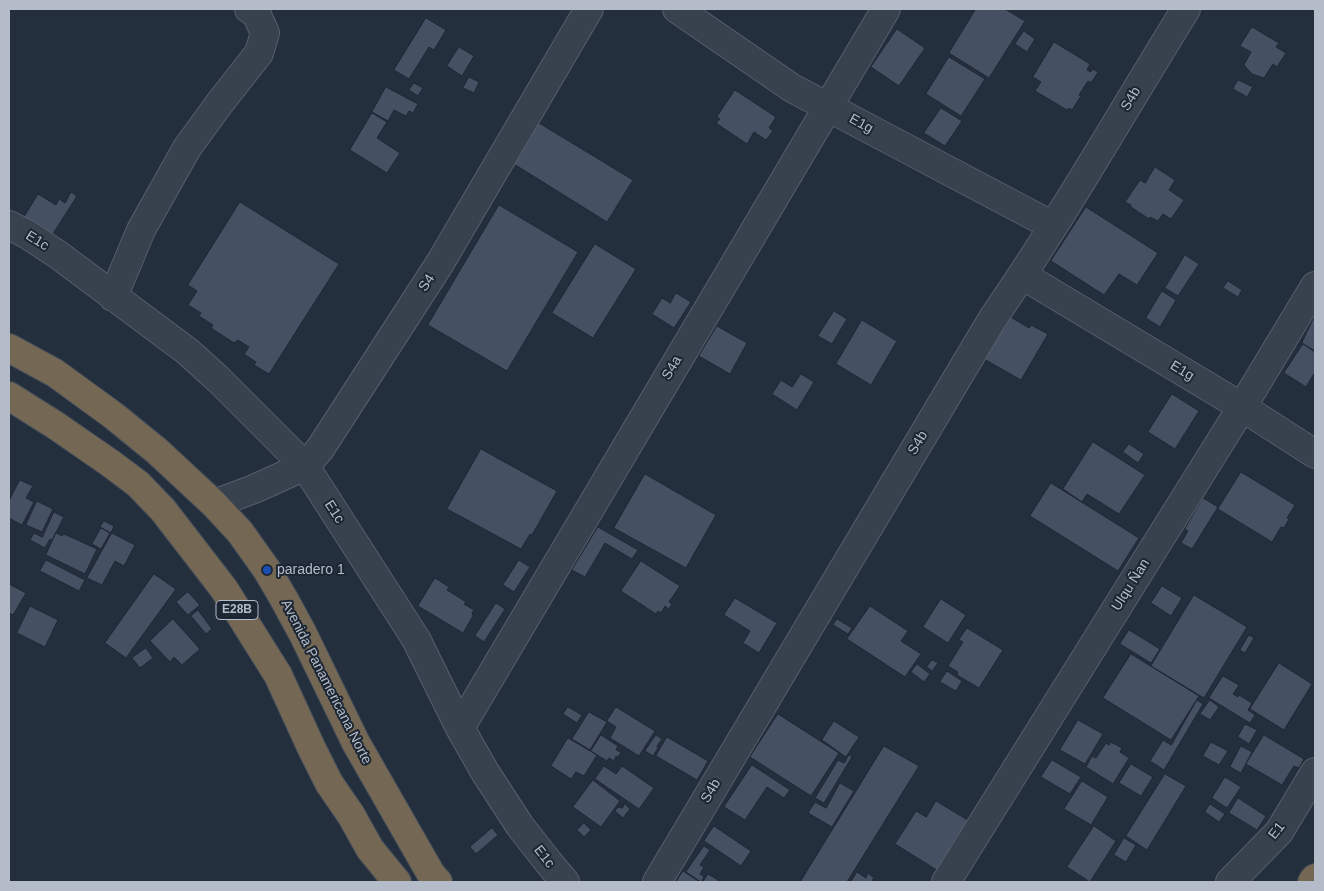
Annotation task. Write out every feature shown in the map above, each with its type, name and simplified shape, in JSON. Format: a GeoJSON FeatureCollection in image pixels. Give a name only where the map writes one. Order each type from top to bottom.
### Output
{"type":"FeatureCollection","features":[{"type":"Feature","properties":{"kind":"highway","name":"Avenida Panamericana Norte"},"geometry":{"type":"LineString","coordinates":[[9,348],[55,373],[158,451],[214,504],[240,532],[267,570],[284,599],[356,743],[438,882]]}},
{"type":"Feature","properties":{"kind":"highway","name":"E28B"},"geometry":{"type":"LineString","coordinates":[[9,396],[110,463],[138,484],[163,510],[224,590],[278,675],[329,783],[352,816],[370,850],[394,880]]}},
{"type":"Feature","properties":{"kind":"highway"},"geometry":{"type":"LineString","coordinates":[[1312,882],[1315,878]]}},
{"type":"Feature","properties":{"kind":"street"},"geometry":{"type":"LineString","coordinates":[[113,297],[141,230],[188,148],[219,104],[259,53],[265,33],[256,13],[249,9]]}},
{"type":"Feature","properties":{"kind":"street","name":"S4"},"geometry":{"type":"LineString","coordinates":[[214,504],[254,489],[305,466],[320,449],[440,264],[589,9]]}},
{"type":"Feature","properties":{"kind":"street","name":"E1g"},"geometry":{"type":"LineString","coordinates":[[677,9],[792,88],[1054,226]]}},
{"type":"Feature","properties":{"kind":"street","name":"S4a"},"geometry":{"type":"LineString","coordinates":[[460,728],[886,9]]}},
{"type":"Feature","properties":{"kind":"street","name":"S4b"},"geometry":{"type":"LineString","coordinates":[[657,882],[982,335],[1054,226],[1186,9]]}},
{"type":"Feature","properties":{"kind":"street","name":"E1c"},"geometry":{"type":"LineString","coordinates":[[9,224],[57,254],[187,351],[218,379],[305,466],[416,640],[460,728],[485,772],[520,826],[565,882]]}},
{"type":"Feature","properties":{"kind":"street","name":"E1g"},"geometry":{"type":"LineString","coordinates":[[1022,275],[1242,407],[1315,454]]}},
{"type":"Feature","properties":{"kind":"street","name":"Ulqu Ñan"},"geometry":{"type":"LineString","coordinates":[[946,882],[1242,407],[1315,286]]}},
{"type":"Feature","properties":{"kind":"street","name":"E1"},"geometry":{"type":"LineString","coordinates":[[1230,882],[1279,832],[1315,772]]}},
{"type":"Feature","properties":{"kind":"building"},"geometry":{"type":"Polygon","coordinates":[[[976,9],[1005,9],[1025,21],[989,78],[949,53],[976,9]]]}},
{"type":"Feature","properties":{"kind":"building"},"geometry":{"type":"Polygon","coordinates":[[[426,18],[446,30],[434,50],[429,47],[409,79],[394,70],[426,18]]]}},
{"type":"Feature","properties":{"kind":"building"},"geometry":{"type":"Polygon","coordinates":[[[1252,27],[1279,43],[1276,47],[1286,53],[1277,67],[1273,64],[1264,78],[1252,74],[1244,65],[1251,52],[1240,46],[1252,27]]]}},
{"type":"Feature","properties":{"kind":"building"},"geometry":{"type":"Polygon","coordinates":[[[897,29],[925,48],[899,86],[871,67],[897,29]]]}},
{"type":"Feature","properties":{"kind":"building"},"geometry":{"type":"Polygon","coordinates":[[[1024,31],[1035,39],[1027,52],[1015,44],[1024,31]]]}},
{"type":"Feature","properties":{"kind":"building"},"geometry":{"type":"Polygon","coordinates":[[[1054,42],[1090,64],[1087,70],[1091,72],[1092,69],[1098,72],[1091,83],[1088,81],[1072,110],[1069,108],[1067,110],[1035,91],[1041,82],[1033,77],[1054,42]]]}},
{"type":"Feature","properties":{"kind":"building"},"geometry":{"type":"Polygon","coordinates":[[[459,47],[474,56],[462,76],[447,66],[459,47]]]}},
{"type":"Feature","properties":{"kind":"building"},"geometry":{"type":"Polygon","coordinates":[[[949,57],[985,79],[961,116],[926,94],[949,57]]]}},
{"type":"Feature","properties":{"kind":"building"},"geometry":{"type":"Polygon","coordinates":[[[469,77],[479,82],[474,93],[463,88],[469,77]]]}},
{"type":"Feature","properties":{"kind":"building"},"geometry":{"type":"Polygon","coordinates":[[[1238,80],[1253,87],[1247,97],[1233,89],[1238,80]]]}},
{"type":"Feature","properties":{"kind":"building"},"geometry":{"type":"Polygon","coordinates":[[[414,83],[423,88],[418,96],[409,90],[414,83]]]}},
{"type":"Feature","properties":{"kind":"building"},"geometry":{"type":"Polygon","coordinates":[[[386,87],[418,104],[413,113],[409,111],[406,116],[394,110],[388,121],[372,112],[386,87]]]}},
{"type":"Feature","properties":{"kind":"building"},"geometry":{"type":"Polygon","coordinates":[[[735,90],[776,117],[769,128],[773,131],[766,140],[754,132],[747,144],[716,123],[720,119],[717,117],[735,90]]]}},
{"type":"Feature","properties":{"kind":"building"},"geometry":{"type":"Polygon","coordinates":[[[941,108],[962,121],[945,146],[924,133],[941,108]]]}},
{"type":"Feature","properties":{"kind":"building"},"geometry":{"type":"Polygon","coordinates":[[[372,113],[387,122],[377,138],[400,153],[387,173],[350,150],[372,113]]]}},
{"type":"Feature","properties":{"kind":"building"},"geometry":{"type":"Polygon","coordinates":[[[539,123],[633,180],[607,222],[514,164],[539,123]]]}},
{"type":"Feature","properties":{"kind":"building"},"geometry":{"type":"Polygon","coordinates":[[[1155,167],[1175,180],[1169,190],[1184,200],[1171,219],[1163,214],[1158,221],[1150,217],[1149,219],[1125,202],[1140,180],[1145,183],[1155,167]]]}},
{"type":"Feature","properties":{"kind":"building"},"geometry":{"type":"Polygon","coordinates":[[[71,192],[77,196],[51,237],[22,220],[38,194],[56,205],[59,199],[65,203],[71,192]]]}},
{"type":"Feature","properties":{"kind":"building"},"geometry":{"type":"Polygon","coordinates":[[[240,202],[339,264],[269,374],[254,365],[256,362],[244,354],[249,347],[238,340],[234,343],[211,328],[213,325],[199,316],[201,313],[188,305],[197,291],[188,285],[240,202]]]}},
{"type":"Feature","properties":{"kind":"building"},"geometry":{"type":"Polygon","coordinates":[[[499,205],[578,252],[507,371],[428,325],[499,205]]]}},
{"type":"Feature","properties":{"kind":"building"},"geometry":{"type":"Polygon","coordinates":[[[1086,207],[1158,253],[1137,285],[1119,274],[1104,295],[1051,261],[1086,207]]]}},
{"type":"Feature","properties":{"kind":"building"},"geometry":{"type":"Polygon","coordinates":[[[595,244],[636,269],[593,338],[552,313],[595,244]]]}},
{"type":"Feature","properties":{"kind":"building"},"geometry":{"type":"Polygon","coordinates":[[[1185,255],[1199,264],[1178,296],[1165,288],[1185,255]]]}},
{"type":"Feature","properties":{"kind":"building"},"geometry":{"type":"Polygon","coordinates":[[[1228,281],[1242,290],[1238,297],[1223,288],[1228,281]]]}},
{"type":"Feature","properties":{"kind":"building"},"geometry":{"type":"Polygon","coordinates":[[[1162,291],[1176,300],[1160,327],[1146,318],[1162,291]]]}},
{"type":"Feature","properties":{"kind":"building"},"geometry":{"type":"Polygon","coordinates":[[[676,293],[691,302],[674,328],[652,314],[662,298],[670,303],[676,293]]]}},
{"type":"Feature","properties":{"kind":"building"},"geometry":{"type":"Polygon","coordinates":[[[834,311],[847,319],[832,344],[818,336],[834,311]]]}},
{"type":"Feature","properties":{"kind":"building"},"geometry":{"type":"Polygon","coordinates":[[[1315,315],[1315,351],[1302,343],[1315,315]]]}},
{"type":"Feature","properties":{"kind":"building"},"geometry":{"type":"Polygon","coordinates":[[[1009,316],[1029,328],[1031,325],[1048,334],[1021,380],[984,359],[1009,316]]]}},
{"type":"Feature","properties":{"kind":"building"},"geometry":{"type":"Polygon","coordinates":[[[862,320],[897,341],[871,385],[836,364],[862,320]]]}},
{"type":"Feature","properties":{"kind":"building"},"geometry":{"type":"Polygon","coordinates":[[[717,326],[747,343],[730,374],[699,356],[717,326]]]}},
{"type":"Feature","properties":{"kind":"building"},"geometry":{"type":"Polygon","coordinates":[[[1303,344],[1315,352],[1315,372],[1306,387],[1284,373],[1303,344]]]}},
{"type":"Feature","properties":{"kind":"building"},"geometry":{"type":"Polygon","coordinates":[[[801,374],[814,382],[797,410],[772,394],[781,380],[792,387],[801,374]]]}},
{"type":"Feature","properties":{"kind":"building"},"geometry":{"type":"Polygon","coordinates":[[[1172,394],[1199,411],[1175,449],[1148,432],[1172,394]]]}},
{"type":"Feature","properties":{"kind":"building"},"geometry":{"type":"Polygon","coordinates":[[[1093,442],[1145,475],[1119,514],[1087,494],[1082,502],[1063,489],[1093,442]]]}},
{"type":"Feature","properties":{"kind":"building"},"geometry":{"type":"Polygon","coordinates":[[[1129,444],[1144,454],[1138,463],[1123,452],[1129,444]]]}},
{"type":"Feature","properties":{"kind":"building"},"geometry":{"type":"Polygon","coordinates":[[[481,449],[557,491],[532,535],[530,534],[521,549],[447,509],[481,449]]]}},
{"type":"Feature","properties":{"kind":"building"},"geometry":{"type":"Polygon","coordinates":[[[1241,472],[1295,505],[1287,518],[1289,519],[1284,528],[1281,527],[1272,542],[1218,509],[1241,472]]]}},
{"type":"Feature","properties":{"kind":"building"},"geometry":{"type":"Polygon","coordinates":[[[645,474],[716,515],[686,568],[614,528],[645,474]]]}},
{"type":"Feature","properties":{"kind":"building"},"geometry":{"type":"Polygon","coordinates":[[[20,480],[33,486],[26,498],[34,502],[22,525],[9,518],[9,501],[20,480]]]}},
{"type":"Feature","properties":{"kind":"building"},"geometry":{"type":"Polygon","coordinates":[[[1051,483],[1139,538],[1118,571],[1030,516],[1051,483]]]}},
{"type":"Feature","properties":{"kind":"building"},"geometry":{"type":"Polygon","coordinates":[[[1203,498],[1218,507],[1192,549],[1181,543],[1188,531],[1185,529],[1203,498]]]}},
{"type":"Feature","properties":{"kind":"building"},"geometry":{"type":"Polygon","coordinates":[[[37,501],[53,509],[42,532],[26,525],[37,501]]]}},
{"type":"Feature","properties":{"kind":"building"},"geometry":{"type":"Polygon","coordinates":[[[54,512],[64,517],[52,540],[50,539],[45,548],[30,540],[34,533],[42,537],[54,512]]]}},
{"type":"Feature","properties":{"kind":"building"},"geometry":{"type":"Polygon","coordinates":[[[104,521],[114,526],[111,533],[100,527],[104,521]]]}},
{"type":"Feature","properties":{"kind":"building"},"geometry":{"type":"Polygon","coordinates":[[[598,527],[638,550],[632,559],[605,543],[585,577],[572,570],[598,527]]]}},
{"type":"Feature","properties":{"kind":"building"},"geometry":{"type":"Polygon","coordinates":[[[101,528],[110,533],[101,549],[92,544],[101,528]]]}},
{"type":"Feature","properties":{"kind":"building"},"geometry":{"type":"Polygon","coordinates":[[[56,533],[62,536],[64,534],[97,549],[85,574],[46,555],[56,533]]]}},
{"type":"Feature","properties":{"kind":"building"},"geometry":{"type":"Polygon","coordinates":[[[112,533],[135,545],[124,566],[115,561],[102,585],[87,578],[112,533]]]}},
{"type":"Feature","properties":{"kind":"building"},"geometry":{"type":"Polygon","coordinates":[[[46,560],[85,580],[79,591],[40,571],[46,560]]]}},
{"type":"Feature","properties":{"kind":"building"},"geometry":{"type":"Polygon","coordinates":[[[519,560],[530,567],[514,592],[503,585],[519,560]]]}},
{"type":"Feature","properties":{"kind":"building"},"geometry":{"type":"Polygon","coordinates":[[[641,561],[680,586],[669,602],[672,604],[669,609],[665,606],[661,613],[658,611],[656,614],[621,591],[641,561]]]}},
{"type":"Feature","properties":{"kind":"building"},"geometry":{"type":"Polygon","coordinates":[[[154,574],[176,589],[126,658],[105,643],[154,574]]]}},
{"type":"Feature","properties":{"kind":"building"},"geometry":{"type":"Polygon","coordinates":[[[435,578],[449,587],[447,590],[466,602],[464,604],[474,610],[473,616],[463,633],[418,606],[435,578]]]}},
{"type":"Feature","properties":{"kind":"building"},"geometry":{"type":"Polygon","coordinates":[[[9,584],[26,593],[13,615],[9,613],[9,584]]]}},
{"type":"Feature","properties":{"kind":"building"},"geometry":{"type":"Polygon","coordinates":[[[1162,586],[1182,598],[1171,616],[1151,603],[1162,586]]]}},
{"type":"Feature","properties":{"kind":"building"},"geometry":{"type":"Polygon","coordinates":[[[188,592],[200,605],[188,615],[176,602],[188,592]]]}},
{"type":"Feature","properties":{"kind":"building"},"geometry":{"type":"Polygon","coordinates":[[[1194,595],[1247,627],[1204,698],[1151,666],[1194,595]]]}},
{"type":"Feature","properties":{"kind":"building"},"geometry":{"type":"Polygon","coordinates":[[[735,598],[777,623],[759,653],[743,643],[750,631],[724,615],[735,598]]]}},
{"type":"Feature","properties":{"kind":"building"},"geometry":{"type":"Polygon","coordinates":[[[941,599],[966,615],[948,643],[923,627],[941,599]]]}},
{"type":"Feature","properties":{"kind":"building"},"geometry":{"type":"Polygon","coordinates":[[[496,603],[505,609],[484,642],[475,636],[496,603]]]}},
{"type":"Feature","properties":{"kind":"building"},"geometry":{"type":"Polygon","coordinates":[[[30,606],[58,620],[45,647],[17,633],[30,606]]]}},
{"type":"Feature","properties":{"kind":"building"},"geometry":{"type":"Polygon","coordinates":[[[870,606],[908,631],[901,641],[921,654],[905,677],[847,639],[870,606]]]}},
{"type":"Feature","properties":{"kind":"building"},"geometry":{"type":"Polygon","coordinates":[[[198,610],[212,629],[206,634],[191,616],[198,610]]]}},
{"type":"Feature","properties":{"kind":"building"},"geometry":{"type":"Polygon","coordinates":[[[173,619],[200,649],[182,665],[174,657],[170,662],[150,641],[173,619]]]}},
{"type":"Feature","properties":{"kind":"building"},"geometry":{"type":"Polygon","coordinates":[[[837,619],[852,628],[848,634],[833,625],[837,619]]]}},
{"type":"Feature","properties":{"kind":"building"},"geometry":{"type":"Polygon","coordinates":[[[967,628],[1003,650],[979,688],[957,675],[958,672],[948,666],[963,642],[959,640],[967,628]]]}},
{"type":"Feature","properties":{"kind":"building"},"geometry":{"type":"Polygon","coordinates":[[[1129,630],[1160,649],[1151,663],[1120,644],[1129,630]]]}},
{"type":"Feature","properties":{"kind":"building"},"geometry":{"type":"Polygon","coordinates":[[[1249,635],[1254,638],[1245,653],[1240,650],[1249,635]]]}},
{"type":"Feature","properties":{"kind":"building"},"geometry":{"type":"Polygon","coordinates":[[[146,648],[153,658],[140,668],[132,658],[146,648]]]}},
{"type":"Feature","properties":{"kind":"building"},"geometry":{"type":"Polygon","coordinates":[[[1131,654],[1199,696],[1171,740],[1103,698],[1131,654]]]}},
{"type":"Feature","properties":{"kind":"building"},"geometry":{"type":"Polygon","coordinates":[[[932,660],[938,663],[932,671],[927,667],[932,660]]]}},
{"type":"Feature","properties":{"kind":"building"},"geometry":{"type":"Polygon","coordinates":[[[1279,663],[1312,684],[1284,730],[1250,709],[1279,663]]]}},
{"type":"Feature","properties":{"kind":"building"},"geometry":{"type":"Polygon","coordinates":[[[917,664],[930,674],[924,682],[911,672],[917,664]]]}},
{"type":"Feature","properties":{"kind":"building"},"geometry":{"type":"Polygon","coordinates":[[[947,671],[962,681],[956,691],[940,682],[947,671]]]}},
{"type":"Feature","properties":{"kind":"building"},"geometry":{"type":"Polygon","coordinates":[[[1223,676],[1239,685],[1233,694],[1238,697],[1239,695],[1252,703],[1248,710],[1255,715],[1250,723],[1209,698],[1223,676]]]}},
{"type":"Feature","properties":{"kind":"building"},"geometry":{"type":"Polygon","coordinates":[[[1197,700],[1203,704],[1164,770],[1150,761],[1163,740],[1171,745],[1197,700]]]}},
{"type":"Feature","properties":{"kind":"building"},"geometry":{"type":"Polygon","coordinates":[[[1210,700],[1219,707],[1210,720],[1200,714],[1210,700]]]}},
{"type":"Feature","properties":{"kind":"building"},"geometry":{"type":"Polygon","coordinates":[[[568,707],[582,715],[577,723],[563,714],[568,707]]]}},
{"type":"Feature","properties":{"kind":"building"},"geometry":{"type":"Polygon","coordinates":[[[616,707],[655,731],[639,756],[610,738],[616,727],[607,721],[616,707]]]}},
{"type":"Feature","properties":{"kind":"building"},"geometry":{"type":"Polygon","coordinates":[[[589,712],[607,722],[590,750],[572,739],[589,712]]]}},
{"type":"Feature","properties":{"kind":"building"},"geometry":{"type":"Polygon","coordinates":[[[778,714],[839,753],[811,796],[750,757],[778,714]]]}},
{"type":"Feature","properties":{"kind":"building"},"geometry":{"type":"Polygon","coordinates":[[[1078,720],[1103,734],[1085,764],[1060,750],[1078,720]]]}},
{"type":"Feature","properties":{"kind":"building"},"geometry":{"type":"Polygon","coordinates":[[[834,721],[859,737],[846,757],[822,740],[834,721]]]}},
{"type":"Feature","properties":{"kind":"building"},"geometry":{"type":"Polygon","coordinates":[[[1245,724],[1257,730],[1249,744],[1238,737],[1245,724]]]}},
{"type":"Feature","properties":{"kind":"building"},"geometry":{"type":"Polygon","coordinates":[[[601,735],[618,746],[616,750],[621,752],[614,761],[609,758],[607,761],[591,751],[601,735]]]}},
{"type":"Feature","properties":{"kind":"building"},"geometry":{"type":"Polygon","coordinates":[[[656,735],[662,739],[653,756],[645,751],[656,735]]]}},
{"type":"Feature","properties":{"kind":"building"},"geometry":{"type":"Polygon","coordinates":[[[1264,735],[1304,759],[1299,768],[1294,766],[1282,785],[1246,764],[1264,735]]]}},
{"type":"Feature","properties":{"kind":"building"},"geometry":{"type":"Polygon","coordinates":[[[667,737],[708,761],[697,780],[656,756],[667,737]]]}},
{"type":"Feature","properties":{"kind":"building"},"geometry":{"type":"Polygon","coordinates":[[[568,738],[597,755],[584,776],[576,772],[571,779],[551,766],[568,738]]]}},
{"type":"Feature","properties":{"kind":"building"},"geometry":{"type":"Polygon","coordinates":[[[1111,742],[1122,748],[1120,752],[1129,758],[1113,784],[1086,767],[1092,756],[1096,758],[1106,743],[1109,745],[1111,742]]]}},
{"type":"Feature","properties":{"kind":"building"},"geometry":{"type":"Polygon","coordinates":[[[1211,742],[1228,751],[1219,765],[1203,756],[1211,742]]]}},
{"type":"Feature","properties":{"kind":"building"},"geometry":{"type":"Polygon","coordinates":[[[884,746],[919,766],[847,882],[801,881],[884,746]]]}},
{"type":"Feature","properties":{"kind":"building"},"geometry":{"type":"Polygon","coordinates":[[[1241,746],[1252,752],[1241,773],[1230,767],[1241,746]]]}},
{"type":"Feature","properties":{"kind":"building"},"geometry":{"type":"Polygon","coordinates":[[[849,755],[852,757],[824,803],[815,798],[838,760],[844,763],[849,755]]]}},
{"type":"Feature","properties":{"kind":"building"},"geometry":{"type":"Polygon","coordinates":[[[1052,760],[1081,777],[1070,794],[1041,777],[1052,760]]]}},
{"type":"Feature","properties":{"kind":"building"},"geometry":{"type":"Polygon","coordinates":[[[1131,764],[1153,777],[1141,796],[1119,783],[1131,764]]]}},
{"type":"Feature","properties":{"kind":"building"},"geometry":{"type":"Polygon","coordinates":[[[752,765],[790,790],[784,798],[767,787],[745,820],[724,807],[752,765]]]}},
{"type":"Feature","properties":{"kind":"building"},"geometry":{"type":"Polygon","coordinates":[[[604,766],[616,774],[622,766],[654,788],[639,809],[595,779],[604,766]]]}},
{"type":"Feature","properties":{"kind":"building"},"geometry":{"type":"Polygon","coordinates":[[[1165,774],[1186,786],[1147,850],[1126,836],[1165,774]]]}},
{"type":"Feature","properties":{"kind":"building"},"geometry":{"type":"Polygon","coordinates":[[[1225,777],[1241,787],[1227,808],[1212,798],[1225,777]]]}},
{"type":"Feature","properties":{"kind":"building"},"geometry":{"type":"Polygon","coordinates":[[[593,780],[620,801],[601,827],[573,807],[593,780]]]}},
{"type":"Feature","properties":{"kind":"building"},"geometry":{"type":"Polygon","coordinates":[[[1082,781],[1108,797],[1091,825],[1064,809],[1082,781]]]}},
{"type":"Feature","properties":{"kind":"building"},"geometry":{"type":"Polygon","coordinates":[[[840,783],[854,791],[832,827],[808,813],[815,802],[826,808],[840,783]]]}},
{"type":"Feature","properties":{"kind":"building"},"geometry":{"type":"Polygon","coordinates":[[[1238,798],[1266,816],[1257,830],[1229,813],[1238,798]]]}},
{"type":"Feature","properties":{"kind":"building"},"geometry":{"type":"Polygon","coordinates":[[[936,801],[971,822],[940,872],[895,844],[916,811],[926,817],[936,801]]]}},
{"type":"Feature","properties":{"kind":"building"},"geometry":{"type":"Polygon","coordinates":[[[625,804],[630,809],[623,818],[615,811],[618,807],[622,808],[625,804]]]}},
{"type":"Feature","properties":{"kind":"building"},"geometry":{"type":"Polygon","coordinates":[[[1210,804],[1225,814],[1219,822],[1205,812],[1210,804]]]}},
{"type":"Feature","properties":{"kind":"building"},"geometry":{"type":"Polygon","coordinates":[[[584,823],[591,830],[584,837],[577,830],[584,823]]]}},
{"type":"Feature","properties":{"kind":"building"},"geometry":{"type":"Polygon","coordinates":[[[714,826],[751,851],[741,866],[704,841],[714,826]]]}},
{"type":"Feature","properties":{"kind":"building"},"geometry":{"type":"Polygon","coordinates":[[[1094,826],[1116,841],[1090,882],[1067,867],[1094,826]]]}},
{"type":"Feature","properties":{"kind":"building"},"geometry":{"type":"Polygon","coordinates":[[[492,828],[498,835],[476,854],[470,847],[492,828]]]}},
{"type":"Feature","properties":{"kind":"building"},"geometry":{"type":"Polygon","coordinates":[[[1124,838],[1136,845],[1126,862],[1114,855],[1124,838]]]}},
{"type":"Feature","properties":{"kind":"building"},"geometry":{"type":"Polygon","coordinates":[[[704,846],[710,850],[700,865],[704,867],[700,874],[704,877],[701,882],[686,872],[704,846]]]}},
{"type":"Feature","properties":{"kind":"building"},"geometry":{"type":"Polygon","coordinates":[[[683,871],[700,882],[676,882],[683,871]]]}},
{"type":"Feature","properties":{"kind":"building"},"geometry":{"type":"Polygon","coordinates":[[[857,872],[866,878],[868,873],[874,878],[872,880],[875,882],[851,882],[857,872]]]}},
{"type":"Feature","properties":{"kind":"building"},"geometry":{"type":"Polygon","coordinates":[[[708,874],[718,880],[716,882],[703,882],[708,874]]]}},
{"type":"Feature","properties":{"kind":"place","name":"paradero 1"},"geometry":{"type":"Point","coordinates":[267,570]}}]}
